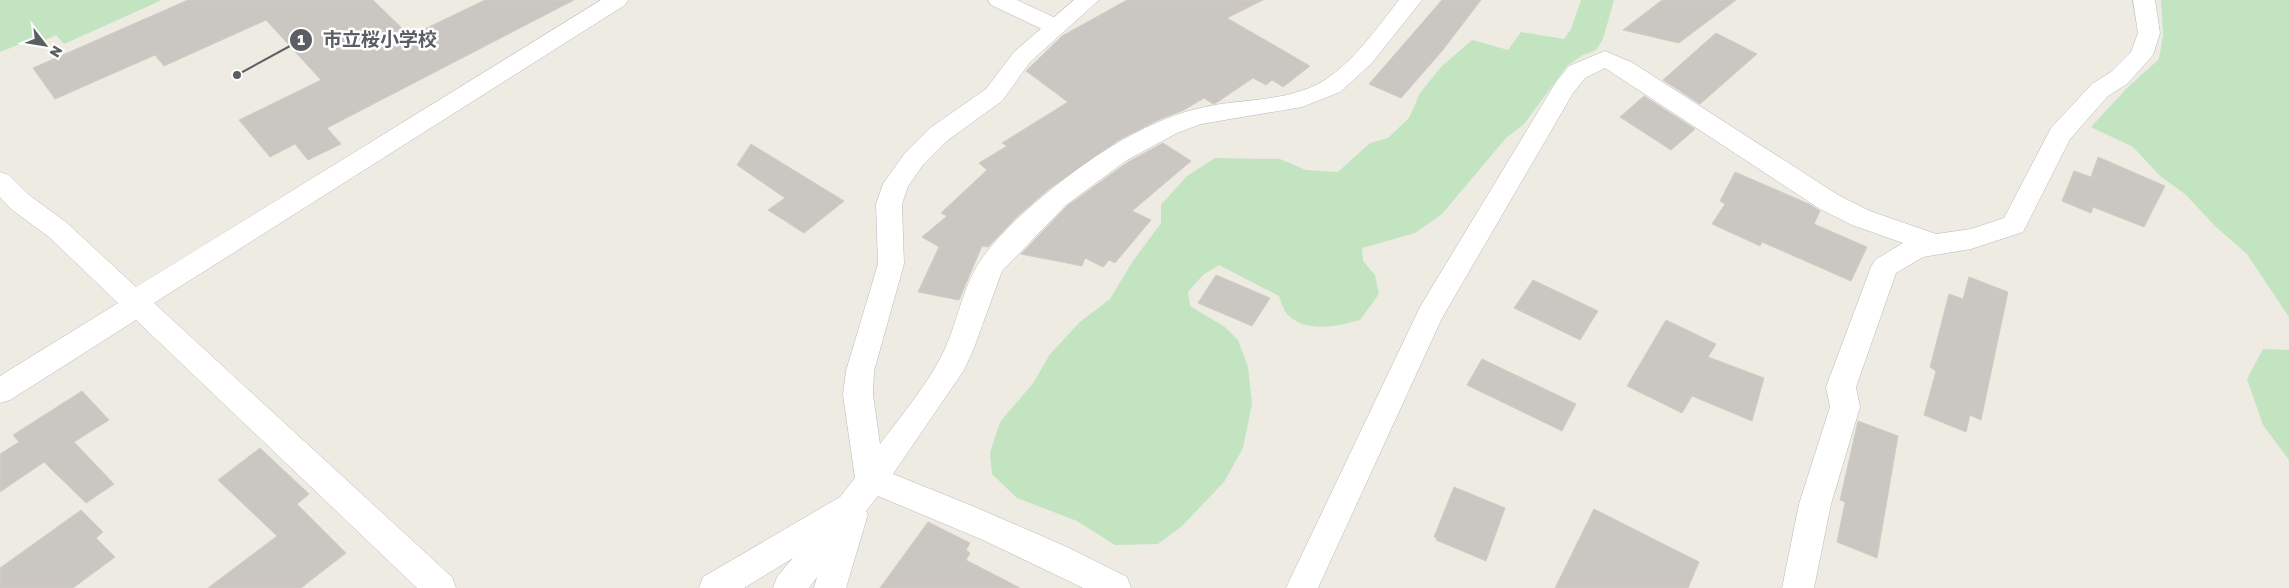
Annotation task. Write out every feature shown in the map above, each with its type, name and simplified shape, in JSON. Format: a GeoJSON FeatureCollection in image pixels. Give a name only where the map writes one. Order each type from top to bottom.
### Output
{"type":"FeatureCollection","features":[{"type":"Feature","properties":{"kind":"street"},"geometry":{"type":"LineString","coordinates":[[0,391],[136,303],[617,0]]}},
{"type":"Feature","properties":{"kind":"street"},"geometry":{"type":"LineString","coordinates":[[999,0],[1056,27]]}},
{"type":"Feature","properties":{"kind":"street"},"geometry":{"type":"LineString","coordinates":[[830,588],[862,491],[858,395],[860,371],[891,264],[889,204],[896,184],[914,159],[939,134],[994,95],[1022,57],[1088,0]]}},
{"type":"Feature","properties":{"kind":"street"},"geometry":{"type":"LineString","coordinates":[[788,588],[862,491],[947,371],[966,334],[975,304],[993,263],[1030,224],[1074,184],[1163,129],[1198,116],[1275,104],[1330,87],[1347,75],[1411,0]]}},
{"type":"Feature","properties":{"kind":"street"},"geometry":{"type":"LineString","coordinates":[[1798,588],[1815,504],[1845,407],[1841,387],[1885,267],[1901,254],[1931,244],[1966,240],[2014,225],[2060,134],[2100,90],[2119,78],[2141,55],[2149,33],[2144,0]]}},
{"type":"Feature","properties":{"kind":"street"},"geometry":{"type":"LineString","coordinates":[[1302,588],[1430,315],[1564,88],[1577,72],[1605,59],[1625,69],[1830,202],[1861,218],[1931,244]]}},
{"type":"Feature","properties":{"kind":"street"},"geometry":{"type":"LineString","coordinates":[[0,181],[20,202],[58,230],[440,588]]}},
{"type":"Feature","properties":{"kind":"street"},"geometry":{"type":"LineString","coordinates":[[716,588],[790,541],[862,491]]}},
{"type":"Feature","properties":{"kind":"street"},"geometry":{"type":"LineString","coordinates":[[862,491],[990,527],[1063,560],[1115,588]]}},
{"type":"Feature","properties":{"kind":"green space"},"geometry":{"type":"Polygon","coordinates":[[[0,0],[162,0],[64,44],[56,35],[32,46],[28,41],[0,52],[0,0]]]}},
{"type":"Feature","properties":{"kind":"green space"},"geometry":{"type":"Polygon","coordinates":[[[1581,0],[1614,0],[1603,39],[1596,50],[1581,56],[1567,66],[1524,124],[1506,138],[1442,214],[1415,233],[1362,248],[1363,261],[1375,275],[1379,294],[1360,320],[1322,327],[1303,324],[1287,314],[1279,296],[1219,265],[1203,275],[1188,292],[1190,306],[1225,327],[1238,340],[1248,367],[1252,404],[1243,448],[1224,482],[1182,526],[1158,544],[1115,545],[1077,521],[1017,498],[992,474],[990,453],[1000,422],[1034,382],[1050,354],[1080,322],[1110,299],[1133,261],[1161,223],[1161,205],[1187,176],[1215,158],[1280,159],[1306,170],[1338,172],[1370,143],[1388,138],[1409,118],[1420,93],[1441,67],[1472,40],[1508,50],[1521,32],[1564,39],[1571,29],[1581,0]]]}},
{"type":"Feature","properties":{"kind":"green space"},"geometry":{"type":"Polygon","coordinates":[[[2161,0],[2289,0],[2289,317],[2247,254],[2215,226],[2185,194],[2160,176],[2133,147],[2091,127],[2127,88],[2159,59],[2163,35],[2161,0]]]}},
{"type":"Feature","properties":{"kind":"green space"},"geometry":{"type":"Polygon","coordinates":[[[2263,349],[2289,350],[2289,460],[2263,425],[2247,379],[2263,349]]]}},
{"type":"Feature","properties":{"kind":"building"},"geometry":{"type":"Polygon","coordinates":[[[188,0],[373,0],[410,36],[485,0],[574,0],[327,128],[341,144],[308,160],[295,144],[270,157],[239,120],[321,80],[266,20],[164,66],[155,55],[55,99],[33,68],[188,0]]]}},
{"type":"Feature","properties":{"kind":"building"},"geometry":{"type":"Polygon","coordinates":[[[1127,0],[1263,0],[1227,18],[1310,66],[1283,87],[1272,80],[1266,85],[1253,78],[1216,103],[1213,104],[1204,98],[1184,110],[1158,120],[1119,140],[1049,189],[1019,215],[988,247],[982,246],[959,300],[918,292],[939,247],[922,237],[947,216],[941,213],[987,170],[979,163],[1007,146],[1002,143],[1068,102],[1026,71],[1062,36],[1127,0]]]}},
{"type":"Feature","properties":{"kind":"building"},"geometry":{"type":"Polygon","coordinates":[[[1442,0],[1481,0],[1442,51],[1401,98],[1369,84],[1442,0]]]}},
{"type":"Feature","properties":{"kind":"building"},"geometry":{"type":"Polygon","coordinates":[[[1662,0],[1736,0],[1679,43],[1623,30],[1662,0]]]}},
{"type":"Feature","properties":{"kind":"building"},"geometry":{"type":"Polygon","coordinates":[[[1716,33],[1757,54],[1700,104],[1663,80],[1716,33]]]}},
{"type":"Feature","properties":{"kind":"building"},"geometry":{"type":"Polygon","coordinates":[[[1644,96],[1695,129],[1671,150],[1620,117],[1644,96]]]}},
{"type":"Feature","properties":{"kind":"building"},"geometry":{"type":"Polygon","coordinates":[[[1163,143],[1191,161],[1132,211],[1151,220],[1115,263],[1109,260],[1103,267],[1085,258],[1082,266],[1021,254],[1067,206],[1128,162],[1163,143]]]}},
{"type":"Feature","properties":{"kind":"building"},"geometry":{"type":"Polygon","coordinates":[[[751,144],[844,201],[804,233],[768,210],[785,198],[737,165],[751,144]]]}},
{"type":"Feature","properties":{"kind":"building"},"geometry":{"type":"Polygon","coordinates":[[[2098,157],[2165,186],[2144,227],[2093,207],[2091,213],[2062,201],[2074,171],[2091,177],[2098,157]]]}},
{"type":"Feature","properties":{"kind":"building"},"geometry":{"type":"Polygon","coordinates":[[[1735,172],[1809,204],[1820,211],[1814,224],[1867,247],[1851,281],[1762,242],[1760,246],[1712,224],[1725,204],[1720,201],[1735,172]]]}},
{"type":"Feature","properties":{"kind":"building"},"geometry":{"type":"Polygon","coordinates":[[[1216,275],[1270,298],[1252,326],[1198,303],[1216,275]]]}},
{"type":"Feature","properties":{"kind":"building"},"geometry":{"type":"Polygon","coordinates":[[[1969,277],[2008,292],[1981,420],[1970,415],[1966,432],[1924,415],[1936,371],[1930,367],[1949,294],[1963,299],[1969,277]]]}},
{"type":"Feature","properties":{"kind":"building"},"geometry":{"type":"Polygon","coordinates":[[[1533,280],[1598,311],[1580,340],[1514,308],[1533,280]]]}},
{"type":"Feature","properties":{"kind":"building"},"geometry":{"type":"Polygon","coordinates":[[[1666,320],[1716,344],[1708,357],[1764,378],[1752,421],[1692,396],[1682,413],[1627,386],[1666,320]]]}},
{"type":"Feature","properties":{"kind":"building"},"geometry":{"type":"Polygon","coordinates":[[[1482,359],[1576,404],[1562,431],[1467,385],[1482,359]]]}},
{"type":"Feature","properties":{"kind":"building"},"geometry":{"type":"Polygon","coordinates":[[[82,391],[109,420],[74,442],[114,484],[86,503],[44,462],[0,492],[0,454],[19,442],[13,435],[82,391]]]}},
{"type":"Feature","properties":{"kind":"building"},"geometry":{"type":"Polygon","coordinates":[[[1858,421],[1898,436],[1877,558],[1837,542],[1845,502],[1840,500],[1858,421]]]}},
{"type":"Feature","properties":{"kind":"building"},"geometry":{"type":"Polygon","coordinates":[[[260,448],[309,494],[297,504],[346,553],[301,588],[208,588],[277,536],[218,480],[260,448]]]}},
{"type":"Feature","properties":{"kind":"building"},"geometry":{"type":"Polygon","coordinates":[[[1454,487],[1505,508],[1486,561],[1436,540],[1437,538],[1434,537],[1454,487]]]}},
{"type":"Feature","properties":{"kind":"building"},"geometry":{"type":"Polygon","coordinates":[[[1594,509],[1699,562],[1688,588],[1555,588],[1594,509]]]}},
{"type":"Feature","properties":{"kind":"building"},"geometry":{"type":"Polygon","coordinates":[[[81,510],[103,532],[96,538],[115,557],[73,588],[0,588],[0,568],[81,510]]]}},
{"type":"Feature","properties":{"kind":"building"},"geometry":{"type":"Polygon","coordinates":[[[928,522],[970,543],[966,550],[970,553],[966,560],[1020,588],[880,588],[928,522]]]}},
{"type":"Feature","properties":{"kind":"place","name":"市立桜小学校"},"geometry":{"type":"Point","coordinates":[237,75]}}]}
